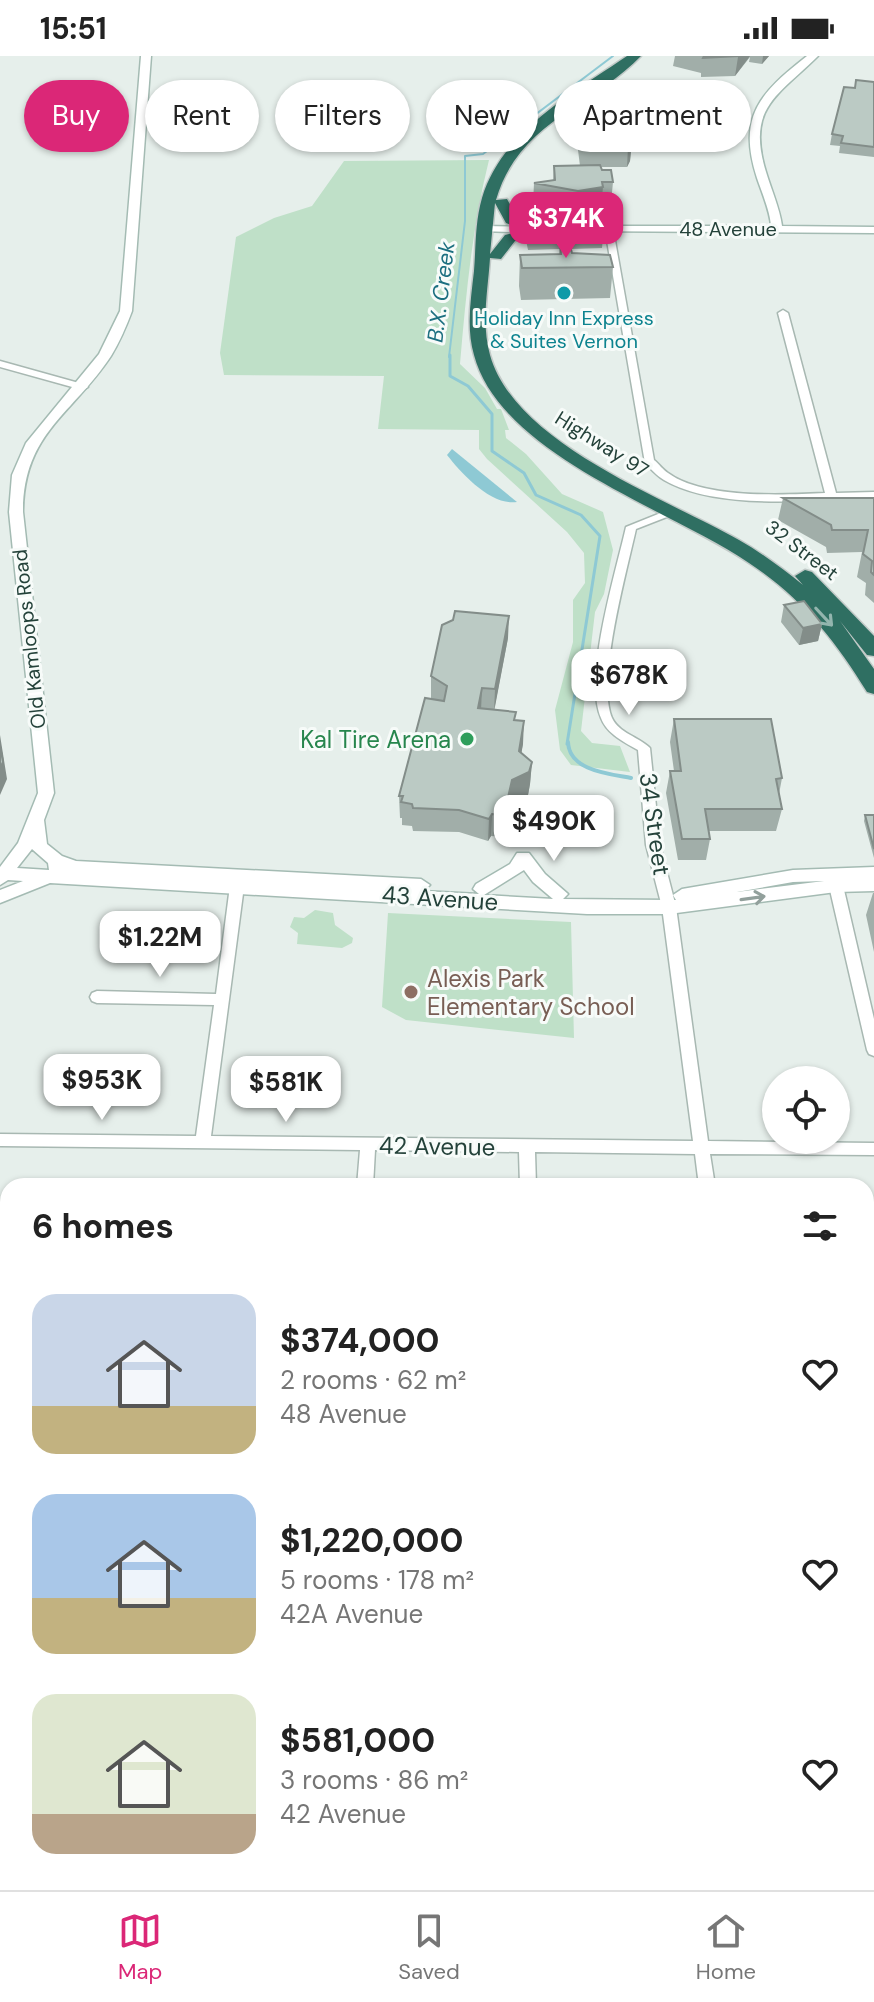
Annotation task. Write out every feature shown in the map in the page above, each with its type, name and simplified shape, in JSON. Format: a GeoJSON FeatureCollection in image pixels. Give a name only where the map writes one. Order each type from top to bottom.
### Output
{"type":"FeatureCollection","features":[{"type":"Feature","properties":{"kind":"highway"},"geometry":{"type":"LineString","coordinates":[[614,75],[635,56]]}},
{"type":"Feature","properties":{"kind":"highway"},"geometry":{"type":"LineString","coordinates":[[614,75],[646,56]]}},
{"type":"Feature","properties":{"kind":"highway","name":"Highway 97"},"geometry":{"type":"LineString","coordinates":[[614,75],[524,154],[502,202],[492,229],[496,256],[491,325],[498,360],[523,399],[564,437],[608,465],[731,527]]}},
{"type":"Feature","properties":{"kind":"highway","name":"Highway 97"},"geometry":{"type":"LineString","coordinates":[[614,75],[537,129],[506,163],[493,187],[492,229],[476,327],[484,362],[507,400],[551,442],[766,565]]}},
{"type":"Feature","properties":{"kind":"highway"},"geometry":{"type":"LineString","coordinates":[[502,202],[511,220],[547,230]]}},
{"type":"Feature","properties":{"kind":"highway"},"geometry":{"type":"LineString","coordinates":[[496,256],[510,238],[547,230]]}},
{"type":"Feature","properties":{"kind":"highway","name":"32 Street"},"geometry":{"type":"LineString","coordinates":[[731,527],[809,579],[864,646],[874,687]]}},
{"type":"Feature","properties":{"kind":"highway","name":"32 Street"},"geometry":{"type":"LineString","coordinates":[[766,565],[864,646]]}},
{"type":"Feature","properties":{"kind":"street","name":"Old Kamloops Road"},"geometry":{"type":"LineString","coordinates":[[6,873],[37,821],[46,793],[16,512],[17,481],[24,461],[40,435],[83,387],[111,349],[126,311],[146,56]]}},
{"type":"Feature","properties":{"kind":"street"},"geometry":{"type":"LineString","coordinates":[[775,230],[768,224],[760,196],[763,189],[754,154],[754,118],[772,89],[813,56]]}},
{"type":"Feature","properties":{"kind":"street"},"geometry":{"type":"LineString","coordinates":[[492,229],[547,230]]}},
{"type":"Feature","properties":{"kind":"street","name":"48 Avenue"},"geometry":{"type":"LineString","coordinates":[[568,229],[874,230]]}},
{"type":"Feature","properties":{"kind":"street"},"geometry":{"type":"LineString","coordinates":[[609,229],[649,461],[655,471],[703,493],[874,495]]}},
{"type":"Feature","properties":{"kind":"street"},"geometry":{"type":"LineString","coordinates":[[783,313],[831,495]]}},
{"type":"Feature","properties":{"kind":"street"},"geometry":{"type":"LineString","coordinates":[[0,364],[83,387]]}},
{"type":"Feature","properties":{"kind":"street","name":"34 Street"},"geometry":{"type":"LineString","coordinates":[[673,511],[631,527],[603,668],[603,707],[613,728],[644,748],[653,845],[668,902],[706,1178]]}},
{"type":"Feature","properties":{"kind":"street"},"geometry":{"type":"LineString","coordinates":[[37,821],[37,839],[45,853],[77,866]]}},
{"type":"Feature","properties":{"kind":"street"},"geometry":{"type":"LineString","coordinates":[[482,889],[516,868],[523,857],[539,878],[559,894]]}},
{"type":"Feature","properties":{"kind":"street","name":"43 Avenue"},"geometry":{"type":"LineString","coordinates":[[6,873],[77,866],[668,902]]}},
{"type":"Feature","properties":{"kind":"street","name":"43 Avenue"},"geometry":{"type":"LineString","coordinates":[[6,873],[587,907],[668,902],[874,873]]}},
{"type":"Feature","properties":{"kind":"street"},"geometry":{"type":"LineString","coordinates":[[0,897],[18,887],[60,878]]}},
{"type":"Feature","properties":{"kind":"street"},"geometry":{"type":"LineString","coordinates":[[835,879],[874,1050]]}},
{"type":"Feature","properties":{"kind":"street","name":"43 Avenue"},"geometry":{"type":"LineString","coordinates":[[835,879],[874,885]]}},
{"type":"Feature","properties":{"kind":"street"},"geometry":{"type":"LineString","coordinates":[[203,1142],[237,886]]}},
{"type":"Feature","properties":{"kind":"street"},"geometry":{"type":"LineString","coordinates":[[97,997],[222,1000]]}},
{"type":"Feature","properties":{"kind":"street","name":"42 Avenue"},"geometry":{"type":"LineString","coordinates":[[0,1140],[703,1150],[874,1149]]}},
{"type":"Feature","properties":{"kind":"street"},"geometry":{"type":"LineString","coordinates":[[366,1178],[368,1145]]}},
{"type":"Feature","properties":{"kind":"street"},"geometry":{"type":"LineString","coordinates":[[527,1148],[528,1178]]}},
{"type":"Feature","properties":{"kind":"green space"},"geometry":{"type":"Polygon","coordinates":[[[489,160],[474,236],[460,364],[485,388],[497,409],[501,409],[509,430],[505,430],[506,438],[526,454],[562,494],[603,512],[613,550],[604,594],[595,612],[581,731],[592,743],[620,746],[630,772],[571,765],[560,750],[555,710],[573,642],[573,600],[585,583],[584,553],[567,532],[487,459],[479,449],[479,430],[378,429],[384,376],[224,375],[220,353],[236,237],[274,218],[312,206],[344,161],[489,160]]]}},
{"type":"Feature","properties":{"kind":"green space"},"geometry":{"type":"Polygon","coordinates":[[[315,910],[333,913],[335,925],[353,938],[352,943],[342,948],[297,944],[298,933],[290,927],[294,917],[304,918],[315,910]]]}},
{"type":"Feature","properties":{"kind":"green space"},"geometry":{"type":"Polygon","coordinates":[[[388,913],[571,922],[574,1038],[406,1020],[382,1007],[388,913]]]}},
{"type":"Feature","properties":{"kind":"water"},"geometry":{"type":"Polygon","coordinates":[[[452,449],[517,502],[497,499],[478,487],[447,455],[452,449]]]}},
{"type":"Feature","properties":{"kind":"building"},"geometry":{"type":"Polygon","coordinates":[[[856,80],[874,82],[874,147],[841,143],[843,136],[832,134],[844,87],[855,88],[856,80]]]}},
{"type":"Feature","properties":{"kind":"building"},"geometry":{"type":"Polygon","coordinates":[[[600,165],[602,170],[611,170],[613,182],[602,182],[603,187],[578,191],[534,183],[555,180],[554,166],[600,165]]]}},
{"type":"Feature","properties":{"kind":"building"},"geometry":{"type":"Polygon","coordinates":[[[603,208],[605,217],[529,219],[527,210],[603,208]]]}},
{"type":"Feature","properties":{"kind":"building"},"geometry":{"type":"Polygon","coordinates":[[[560,246],[570,246],[572,253],[610,255],[613,267],[522,268],[520,255],[561,254],[560,246]]]}},
{"type":"Feature","properties":{"kind":"building"},"geometry":{"type":"Polygon","coordinates":[[[783,498],[874,498],[874,575],[871,572],[872,561],[863,554],[868,530],[832,530],[831,525],[783,498]]]}},
{"type":"Feature","properties":{"kind":"building"},"geometry":{"type":"Polygon","coordinates":[[[804,601],[822,624],[803,628],[784,605],[804,601]]]}},
{"type":"Feature","properties":{"kind":"building","name":"Kal Tire Arena"},"geometry":{"type":"Polygon","coordinates":[[[455,611],[509,616],[495,689],[482,688],[478,708],[516,712],[514,720],[524,721],[519,751],[532,762],[529,772],[512,780],[504,815],[492,814],[489,819],[459,810],[413,808],[412,804],[401,802],[403,796],[399,796],[425,698],[444,701],[447,686],[431,676],[442,625],[453,620],[455,611]]]}},
{"type":"Feature","properties":{"kind":"building"},"geometry":{"type":"Polygon","coordinates":[[[674,719],[771,719],[782,778],[776,779],[782,809],[705,809],[710,839],[682,839],[670,771],[681,771],[674,719]]]}},
{"type":"Feature","properties":{"kind":"building"},"geometry":{"type":"Polygon","coordinates":[[[865,815],[874,815],[874,849],[865,815]]]}},
{"type":"Feature","properties":{"kind":"waterway"},"geometry":{"type":"LineString","coordinates":[[449,357],[465,221],[465,156],[483,154],[613,56]]}},
{"type":"Feature","properties":{"kind":"waterway","name":"B.X. Creek"},"geometry":{"type":"LineString","coordinates":[[450,355],[450,376],[468,386],[492,414],[492,451],[524,473],[536,495],[581,515],[600,536],[567,744]]}},
{"type":"Feature","properties":{"kind":"waterway","name":"B.X. Creek"},"geometry":{"type":"LineString","coordinates":[[568,742],[570,752],[583,765],[631,778]]}},
{"type":"Feature","properties":{"kind":"place","name":"Holiday Inn Express & Suites Vernon"},"geometry":{"type":"Point","coordinates":[564,293]}},
{"type":"Feature","properties":{"kind":"place","name":"Kal Tire Arena"},"geometry":{"type":"Point","coordinates":[467,739]}},
{"type":"Feature","properties":{"kind":"place","name":"Alexis Park Elementary School"},"geometry":{"type":"Point","coordinates":[411,992]}}]}
